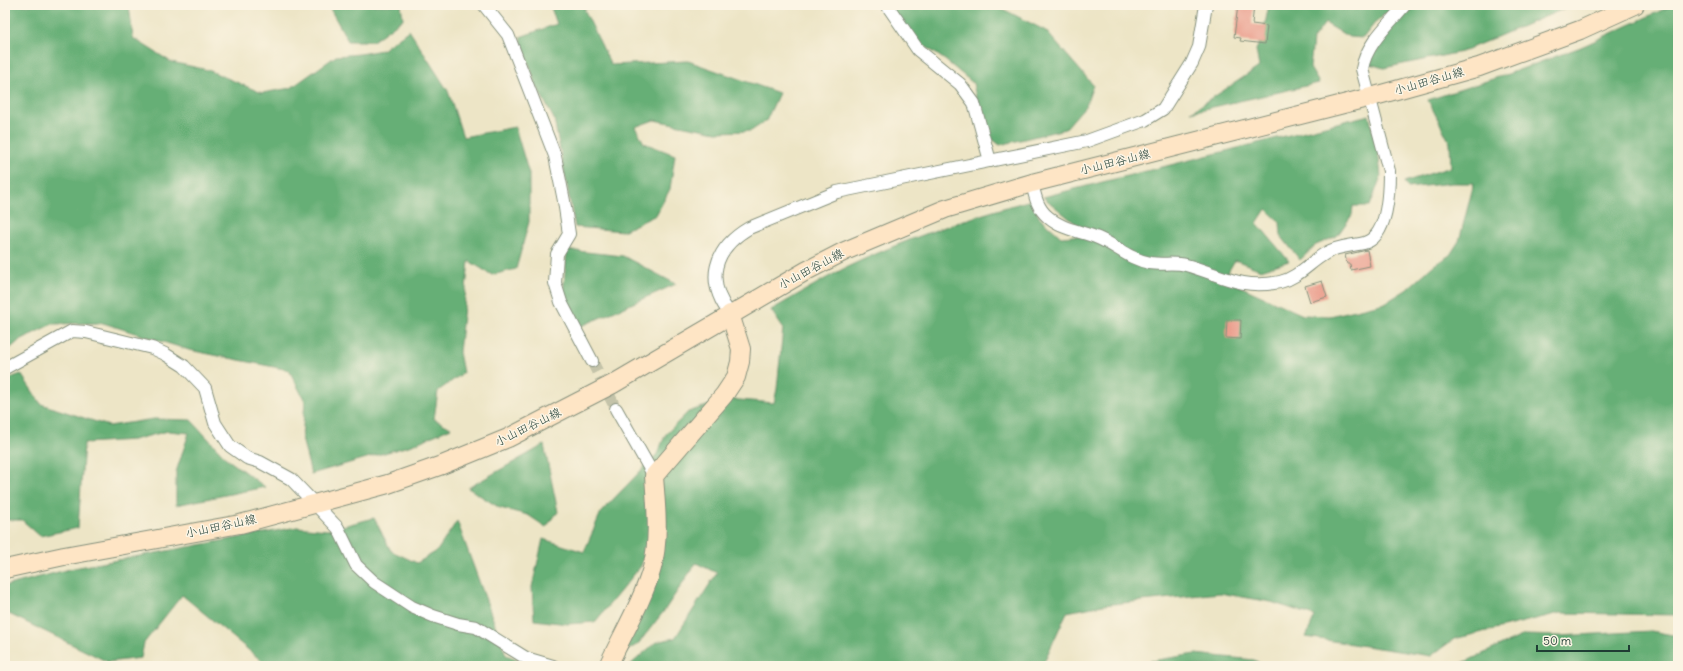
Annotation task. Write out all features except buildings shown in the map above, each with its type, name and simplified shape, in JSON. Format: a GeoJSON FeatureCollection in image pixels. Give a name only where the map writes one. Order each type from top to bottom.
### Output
{"type":"FeatureCollection","features":[{"type":"Feature","properties":{"kind":"main road","name":"小山田谷山線"},"geometry":{"type":"LineString","coordinates":[[5,569],[64,556],[240,524],[388,484],[468,455],[508,438],[613,384],[730,314],[806,271],[881,235],[945,209],[1032,182],[1371,97],[1486,64],[1580,30],[1635,5]]}},
{"type":"Feature","properties":{"kind":"main road"},"geometry":{"type":"LineString","coordinates":[[608,666],[646,586],[652,568],[656,548],[654,476],[724,395],[736,377],[740,362],[741,349],[730,314]]}},
{"type":"Feature","properties":{"kind":"street"},"geometry":{"type":"LineString","coordinates":[[484,5],[508,35],[555,156],[569,234],[557,254],[555,283],[561,302],[592,361]]}},
{"type":"Feature","properties":{"kind":"street"},"geometry":{"type":"LineString","coordinates":[[887,5],[918,50],[960,84],[974,103],[990,161]]}},
{"type":"Feature","properties":{"kind":"street"},"geometry":{"type":"LineString","coordinates":[[730,314],[720,301],[715,282],[716,268],[727,245],[737,235],[749,228],[837,192],[1087,141],[1145,120],[1163,109],[1192,63],[1199,47],[1206,5]]}},
{"type":"Feature","properties":{"kind":"street"},"geometry":{"type":"LineString","coordinates":[[1032,182],[1036,199],[1041,210],[1064,227],[1099,238],[1125,255],[1150,263],[1185,265],[1246,285],[1281,282],[1298,274],[1325,253],[1336,248],[1365,243],[1374,238],[1384,219],[1389,188],[1389,171],[1371,97],[1362,69],[1364,58],[1377,38],[1405,5]]}},
{"type":"Feature","properties":{"kind":"street"},"geometry":{"type":"LineString","coordinates":[[5,368],[72,331],[86,332],[152,348],[184,366],[205,388],[214,423],[230,446],[247,458],[260,462],[292,479],[338,528],[356,564],[374,582],[412,607],[446,620],[476,627],[526,658],[553,666]]}},
{"type":"Feature","properties":{"kind":"street"},"geometry":{"type":"LineString","coordinates":[[616,409],[654,476]]}},
{"type":"Feature","properties":{"kind":"green space"},"geometry":{"type":"Polygon","coordinates":[[[5,5],[129,5],[133,38],[171,62],[208,70],[262,93],[291,88],[336,56],[382,50],[409,30],[448,91],[463,137],[515,127],[529,174],[529,222],[516,269],[492,275],[469,261],[459,352],[463,373],[438,391],[434,419],[451,428],[412,445],[311,474],[302,438],[305,401],[289,370],[189,350],[103,323],[52,324],[20,340],[5,353],[5,5]]]}},
{"type":"Feature","properties":{"kind":"green space"},"geometry":{"type":"Polygon","coordinates":[[[328,5],[401,5],[403,19],[373,41],[348,41],[328,5]]]}},
{"type":"Feature","properties":{"kind":"green space"},"geometry":{"type":"Polygon","coordinates":[[[550,5],[605,5],[584,9],[611,65],[688,61],[779,93],[766,121],[751,131],[716,132],[654,120],[635,127],[644,143],[675,155],[670,189],[656,215],[623,231],[575,227],[554,119],[536,85],[520,37],[557,24],[550,5]]]}},
{"type":"Feature","properties":{"kind":"green space"},"geometry":{"type":"Polygon","coordinates":[[[879,5],[995,5],[1046,31],[1093,85],[1086,105],[1065,129],[1000,145],[983,132],[973,83],[945,60],[902,30],[882,12],[879,5]]]}},
{"type":"Feature","properties":{"kind":"green space"},"geometry":{"type":"Polygon","coordinates":[[[1269,5],[1396,5],[1374,24],[1363,38],[1349,37],[1325,23],[1313,39],[1310,68],[1319,83],[1191,112],[1259,67],[1256,50],[1263,34],[1269,5]]]}},
{"type":"Feature","properties":{"kind":"green space"},"geometry":{"type":"Polygon","coordinates":[[[1410,5],[1573,5],[1461,52],[1384,68],[1370,64],[1366,57],[1410,5]]]}},
{"type":"Feature","properties":{"kind":"green space"},"geometry":{"type":"Polygon","coordinates":[[[1673,5],[1678,5],[1678,615],[1560,613],[1454,639],[1431,656],[1306,637],[1315,616],[1271,602],[1220,593],[1103,605],[1067,612],[1042,666],[629,666],[656,642],[675,638],[717,573],[696,563],[664,611],[638,644],[615,658],[654,587],[649,540],[641,566],[595,622],[568,624],[534,620],[532,587],[543,539],[584,552],[601,512],[657,454],[666,434],[688,412],[728,399],[774,403],[777,389],[783,328],[771,310],[845,268],[913,238],[983,214],[1031,200],[1040,218],[1061,237],[1084,235],[1076,224],[1043,197],[1369,115],[1378,151],[1381,176],[1370,206],[1353,206],[1352,215],[1337,236],[1316,245],[1300,260],[1281,236],[1280,222],[1266,209],[1257,223],[1289,261],[1261,270],[1235,260],[1224,279],[1303,315],[1330,316],[1385,303],[1406,290],[1434,265],[1450,255],[1459,241],[1474,183],[1452,183],[1408,188],[1404,182],[1451,167],[1450,143],[1428,100],[1508,74],[1581,47],[1673,5]]]}},
{"type":"Feature","properties":{"kind":"green space"},"geometry":{"type":"Polygon","coordinates":[[[567,250],[623,256],[676,284],[579,327],[563,295],[567,250]]]}},
{"type":"Feature","properties":{"kind":"green space"},"geometry":{"type":"Polygon","coordinates":[[[21,374],[41,404],[109,426],[154,419],[191,420],[227,459],[265,487],[176,505],[176,472],[189,433],[168,431],[133,440],[84,443],[78,528],[40,536],[22,520],[5,520],[5,380],[21,374]]]}},
{"type":"Feature","properties":{"kind":"green space"},"geometry":{"type":"Polygon","coordinates":[[[544,445],[558,512],[546,527],[528,515],[500,508],[468,488],[544,445]]]}},
{"type":"Feature","properties":{"kind":"green space"},"geometry":{"type":"Polygon","coordinates":[[[374,518],[391,551],[417,563],[437,551],[457,521],[506,655],[535,666],[268,666],[182,595],[144,643],[141,658],[108,662],[5,612],[5,586],[74,568],[297,527],[327,530],[374,518]]]}},
{"type":"Feature","properties":{"kind":"green space"},"geometry":{"type":"Polygon","coordinates":[[[1651,631],[1678,636],[1678,666],[1456,666],[1524,635],[1560,636],[1651,631]]]}},
{"type":"Feature","properties":{"kind":"green space"},"geometry":{"type":"Polygon","coordinates":[[[1195,654],[1254,660],[1265,666],[1137,666],[1151,661],[1195,654]]]}},
{"type":"Feature","properties":{"kind":"tunnel"},"geometry":{"type":"LineString","coordinates":[[592,361],[616,409]]}}]}
